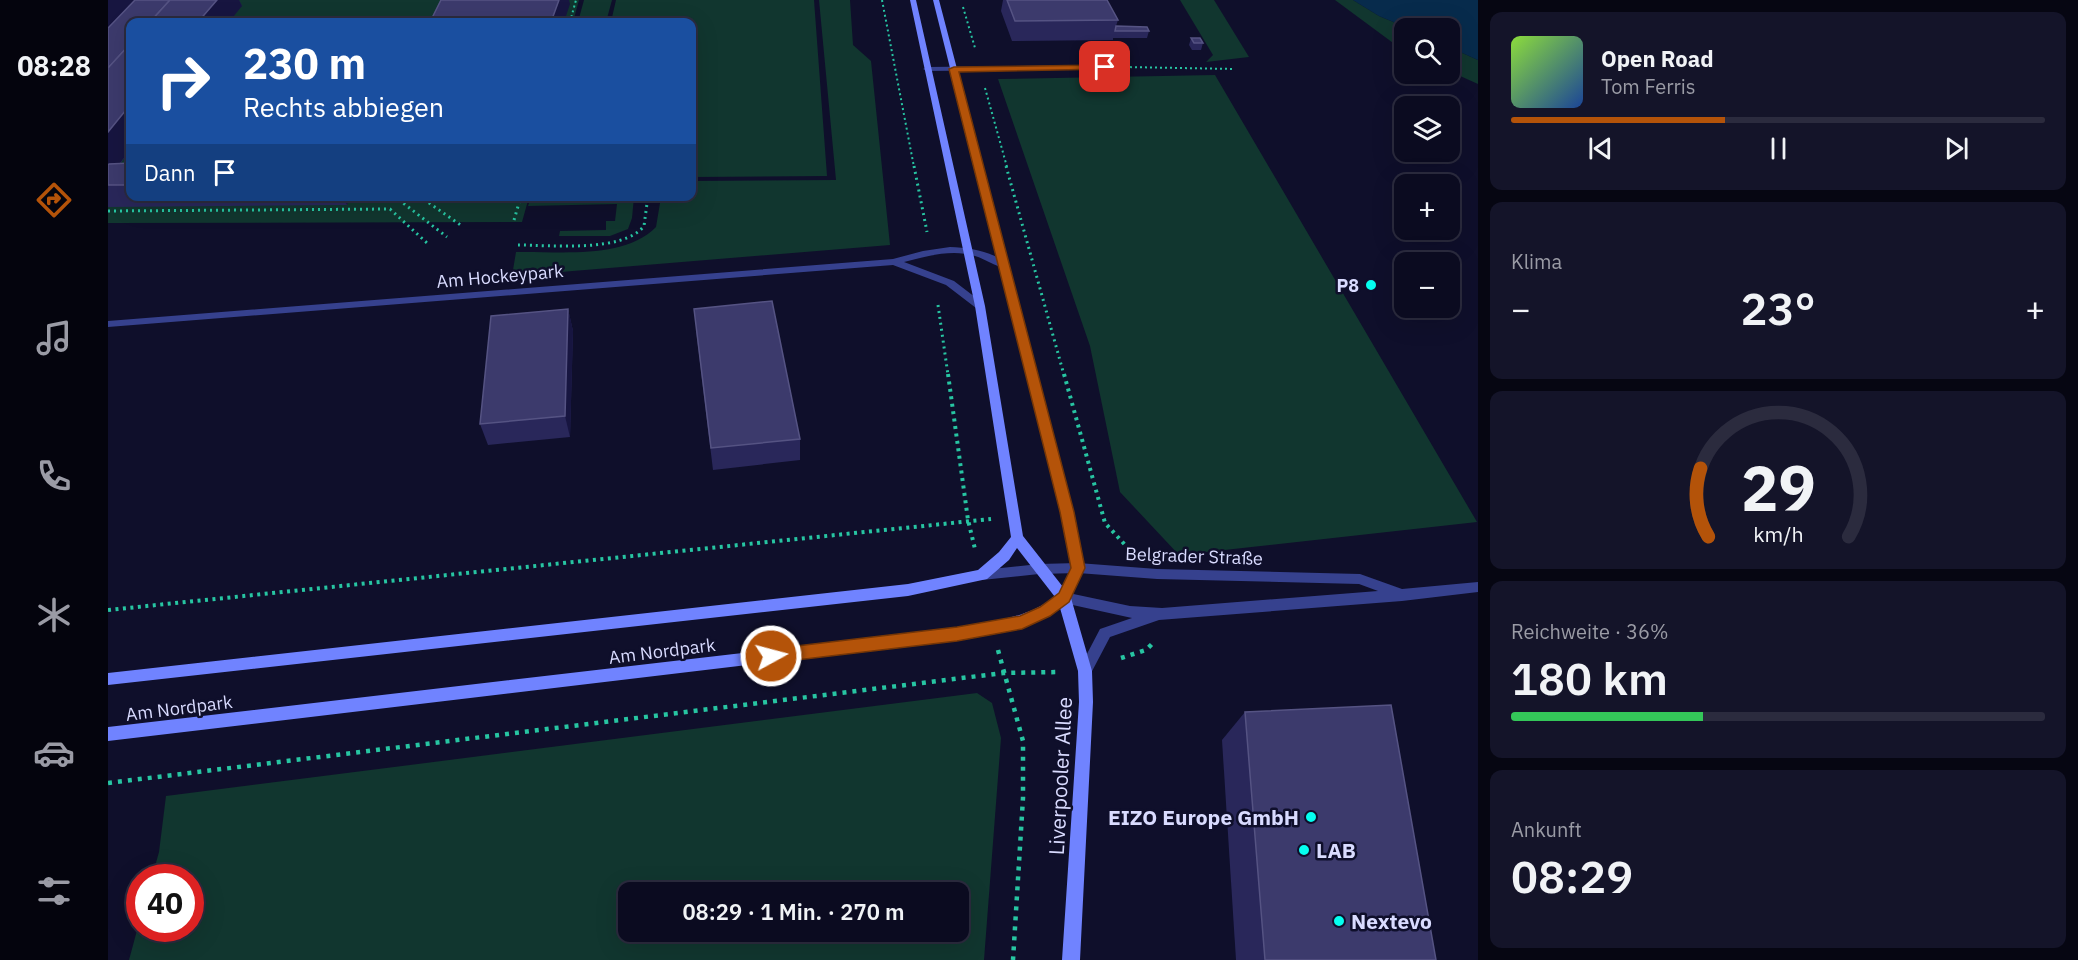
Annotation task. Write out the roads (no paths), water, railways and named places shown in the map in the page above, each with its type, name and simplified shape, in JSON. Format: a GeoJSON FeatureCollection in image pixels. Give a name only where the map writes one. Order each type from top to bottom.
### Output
{"type":"FeatureCollection","features":[{"type":"Feature","properties":{"kind":"street"},"geometry":{"type":"LineString","coordinates":[[913,0],[980,306],[1017,538],[1064,598],[1078,568],[1067,512],[936,0]]}},
{"type":"Feature","properties":{"kind":"street"},"geometry":{"type":"LineString","coordinates":[[927,69],[1105,67]]}},
{"type":"Feature","properties":{"kind":"street","name":"Am Hockeypark"},"geometry":{"type":"LineString","coordinates":[[108,324],[894,262],[930,251],[967,249],[991,257],[1003,265]]}},
{"type":"Feature","properties":{"kind":"street","name":"Am Hockeypark"},"geometry":{"type":"LineString","coordinates":[[894,262],[950,283],[980,306]]}},
{"type":"Feature","properties":{"kind":"street","name":"Am Nordpark"},"geometry":{"type":"LineString","coordinates":[[108,679],[908,590],[982,575],[1004,556],[1017,538]]}},
{"type":"Feature","properties":{"kind":"street","name":"Belgrader Straße"},"geometry":{"type":"LineString","coordinates":[[982,575],[1040,568],[1078,568],[1145,573],[1360,579],[1402,595]]}},
{"type":"Feature","properties":{"kind":"street","name":"Belgrader Straße"},"geometry":{"type":"LineString","coordinates":[[1064,598],[1130,612],[1162,614],[1478,587]]}},
{"type":"Feature","properties":{"kind":"street","name":"Am Nordpark"},"geometry":{"type":"LineString","coordinates":[[108,734],[957,634],[1022,622],[1045,612],[1064,598]]}},
{"type":"Feature","properties":{"kind":"street","name":"Liverpooler Allee"},"geometry":{"type":"LineString","coordinates":[[1064,598],[1085,671],[1086,702],[1071,960]]}},
{"type":"Feature","properties":{"kind":"street"},"geometry":{"type":"LineString","coordinates":[[1085,671],[1106,633],[1162,614]]}},
{"type":"Feature","properties":{"kind":"water"},"geometry":{"type":"Polygon","coordinates":[[[1353,0],[1478,0],[1478,60],[1460,52],[1460,18],[1394,18],[1394,22],[1353,0]]]}},
{"type":"Feature","properties":{"kind":"place","name":"P8"},"geometry":{"type":"Point","coordinates":[1371,285]}},
{"type":"Feature","properties":{"kind":"place","name":"EIZO Europe GmbH"},"geometry":{"type":"Point","coordinates":[1311,817]}},
{"type":"Feature","properties":{"kind":"place","name":"LAB"},"geometry":{"type":"Point","coordinates":[1304,850]}},
{"type":"Feature","properties":{"kind":"place","name":"Nextevo"},"geometry":{"type":"Point","coordinates":[1339,921]}}]}
